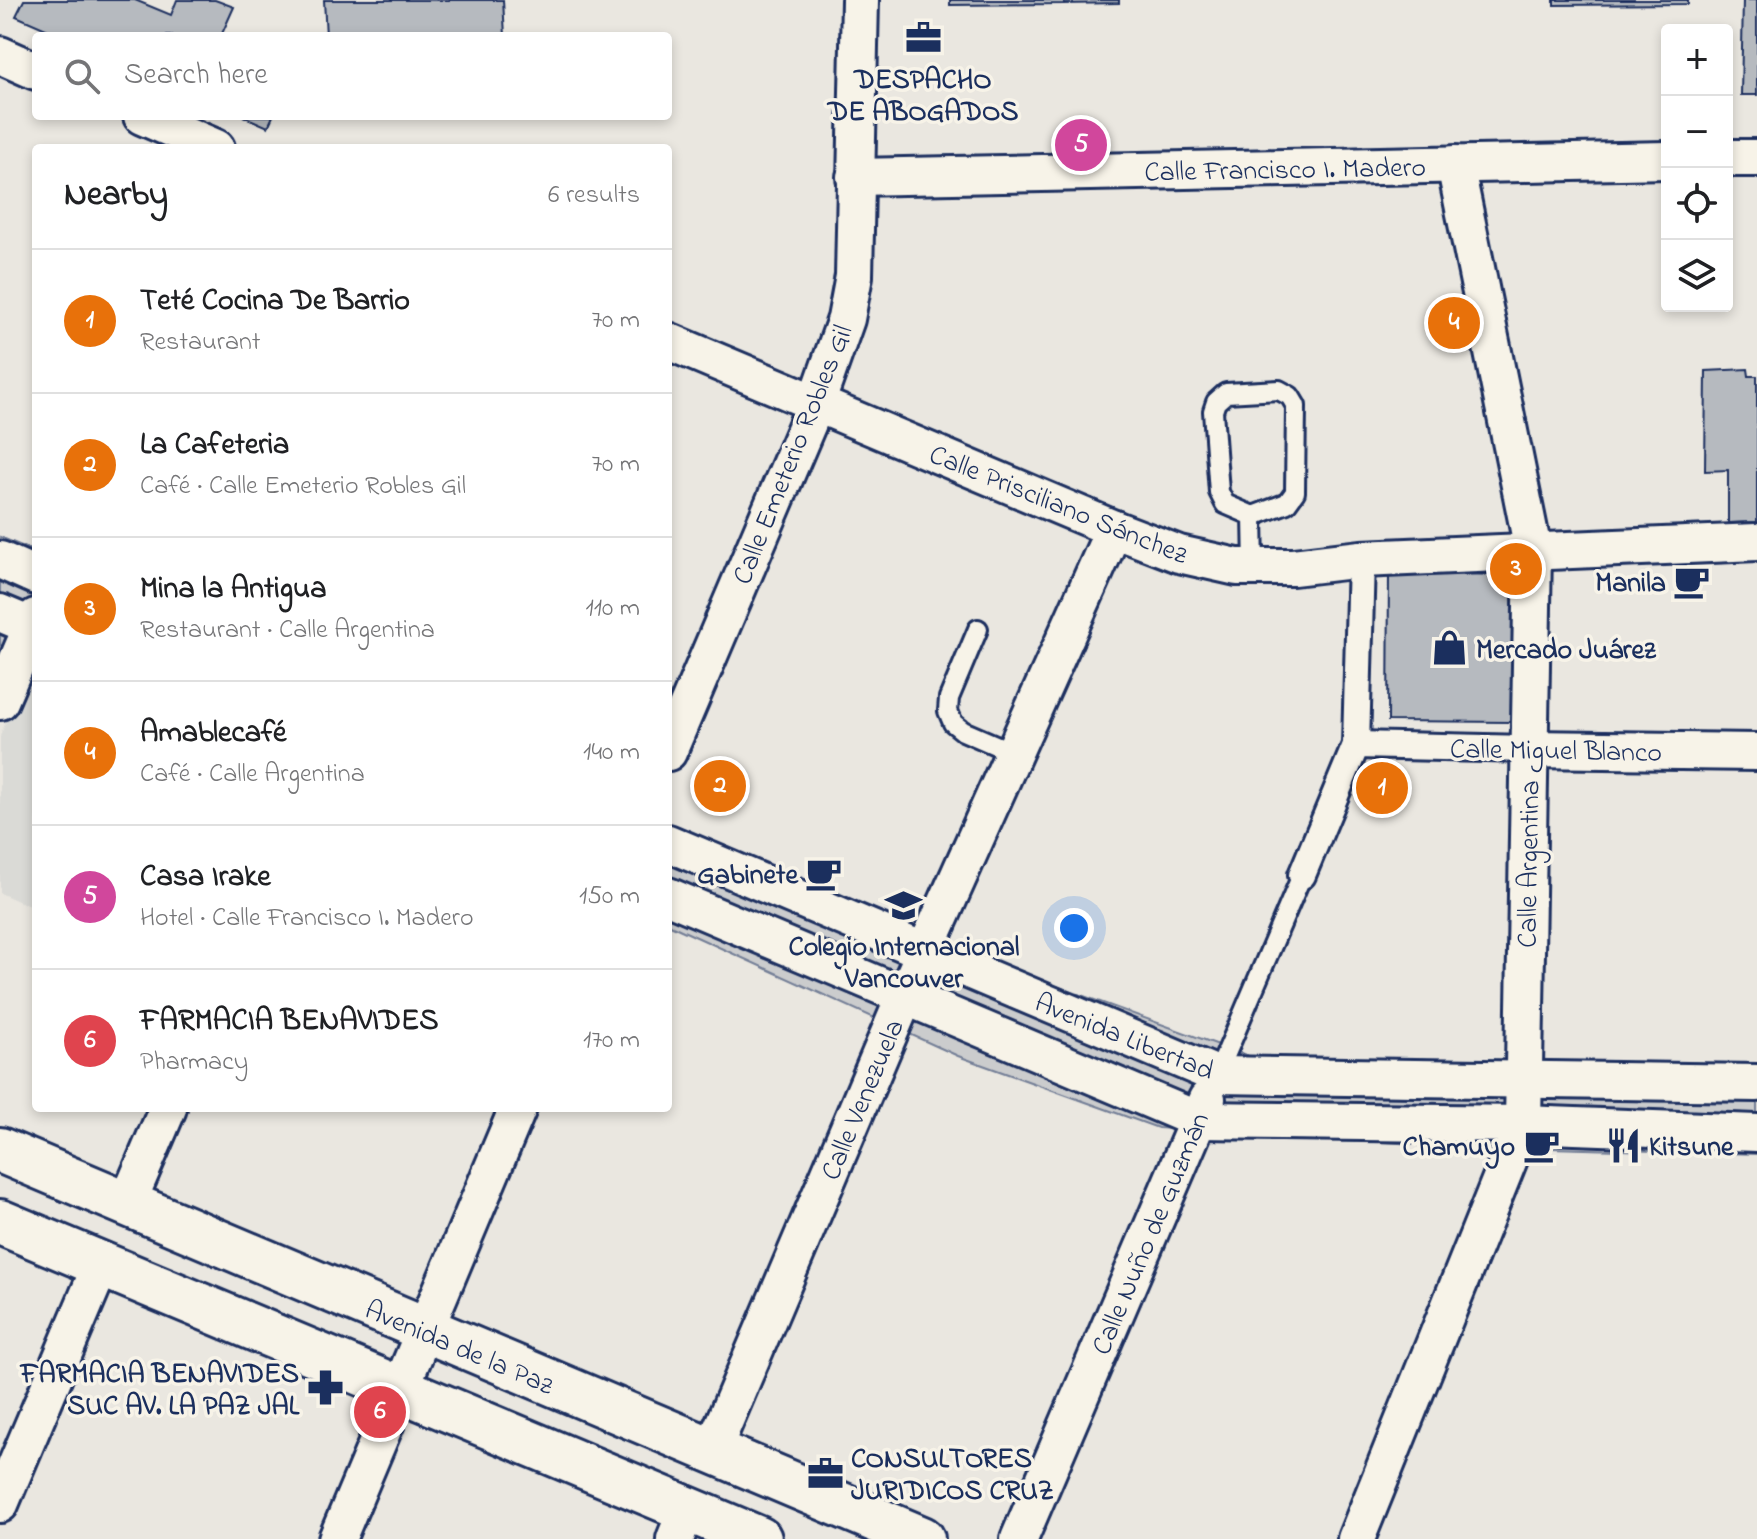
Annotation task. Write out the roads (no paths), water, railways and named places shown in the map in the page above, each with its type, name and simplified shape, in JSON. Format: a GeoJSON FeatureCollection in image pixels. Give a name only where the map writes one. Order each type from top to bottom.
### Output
{"type":"FeatureCollection","features":[{"type":"Feature","properties":{"kind":"street","name":"Calle Emeterio Robles Gil"},"geometry":{"type":"LineString","coordinates":[[672,743],[816,404],[846,319],[851,290],[860,0]]}},
{"type":"Feature","properties":{"kind":"street"},"geometry":{"type":"LineString","coordinates":[[0,55],[32,69]]}},
{"type":"Feature","properties":{"kind":"street"},"geometry":{"type":"LineString","coordinates":[[151,120],[207,144]]}},
{"type":"Feature","properties":{"kind":"street"},"geometry":{"type":"LineString","coordinates":[[1733,158],[1757,158]]}},
{"type":"Feature","properties":{"kind":"street","name":"Calle Francisco I. Madero"},"geometry":{"type":"LineString","coordinates":[[855,177],[1661,160]]}},
{"type":"Feature","properties":{"kind":"street","name":"Calle Argentina"},"geometry":{"type":"LineString","coordinates":[[1356,1539],[1523,1124],[1533,550],[1455,164]]}},
{"type":"Feature","properties":{"kind":"street","name":"Calle Prisciliano Sánchez"},"geometry":{"type":"LineString","coordinates":[[672,343],[1114,529],[1179,554],[1237,567],[1293,567],[1361,559],[1533,550],[1757,542]]}},
{"type":"Feature","properties":{"kind":"street","name":"Calle Venezuela"},"geometry":{"type":"LineString","coordinates":[[712,1451],[905,996],[1114,529]]}},
{"type":"Feature","properties":{"kind":"street","name":"Calle Nuño de Guzmán"},"geometry":{"type":"LineString","coordinates":[[1302,875],[1356,745],[1361,559]]}},
{"type":"Feature","properties":{"kind":"street"},"geometry":{"type":"LineString","coordinates":[[0,560],[32,574]]}},
{"type":"Feature","properties":{"kind":"street"},"geometry":{"type":"LineString","coordinates":[[0,701],[26,621]]}},
{"type":"Feature","properties":{"kind":"street","name":"Calle Miguel Blanco"},"geometry":{"type":"LineString","coordinates":[[1356,745],[1757,752]]}},
{"type":"Feature","properties":{"kind":"street","name":"Avenida Libertad"},"geometry":{"type":"LineString","coordinates":[[672,845],[1217,1075],[1757,1083]]}},
{"type":"Feature","properties":{"kind":"street","name":"Avenida Libertad"},"geometry":{"type":"LineString","coordinates":[[672,898],[1198,1120],[1523,1124],[1757,1133]]}},
{"type":"Feature","properties":{"kind":"street","name":"Calle Nuño de Guzmán"},"geometry":{"type":"LineString","coordinates":[[1019,1539],[1217,1075]]}},
{"type":"Feature","properties":{"kind":"street"},"geometry":{"type":"LineString","coordinates":[[127,1204],[166,1112]]}},
{"type":"Feature","properties":{"kind":"street"},"geometry":{"type":"LineString","coordinates":[[337,1539],[516,1112]]}},
{"type":"Feature","properties":{"kind":"street","name":"Avenida de la Paz"},"geometry":{"type":"LineString","coordinates":[[0,1150],[922,1539]]}},
{"type":"Feature","properties":{"kind":"street"},"geometry":{"type":"LineString","coordinates":[[0,1222],[399,1391],[681,1524],[759,1539]]}},
{"type":"Feature","properties":{"kind":"street"},"geometry":{"type":"LineString","coordinates":[[0,1504],[101,1265]]}},
{"type":"Feature","properties":{"kind":"lane"},"geometry":{"type":"LineString","coordinates":[[1279,390],[1290,396],[1296,406],[1295,492],[1287,503],[1253,516],[1225,504],[1219,492],[1213,411],[1216,402],[1226,393],[1279,390]]}},
{"type":"Feature","properties":{"kind":"lane"},"geometry":{"type":"LineString","coordinates":[[1253,516],[1254,567]]}},
{"type":"Feature","properties":{"kind":"lane"},"geometry":{"type":"LineString","coordinates":[[978,629],[949,698],[948,711],[953,723],[963,731],[1014,753]]}},
{"type":"Feature","properties":{"kind":"lane","name":"Calle Nuño de Guzmán"},"geometry":{"type":"LineString","coordinates":[[1217,1075],[1302,875]]}},
{"type":"Feature","properties":{"kind":"place","name":"DESPACHO DE ABOGADOS"},"geometry":{"type":"Point","coordinates":[923,38]}},
{"type":"Feature","properties":{"kind":"place","name":"Casa Irake"},"geometry":{"type":"Point","coordinates":[1081,145]}},
{"type":"Feature","properties":{"kind":"place","name":"Amablecafé"},"geometry":{"type":"Point","coordinates":[1454,323]}},
{"type":"Feature","properties":{"kind":"place","name":"Mina la Antigua"},"geometry":{"type":"Point","coordinates":[1516,569]}},
{"type":"Feature","properties":{"kind":"place","name":"Manila"},"geometry":{"type":"Point","coordinates":[1692,581]}},
{"type":"Feature","properties":{"kind":"place","name":"Mercado Juárez"},"geometry":{"type":"Point","coordinates":[1450,648]}},
{"type":"Feature","properties":{"kind":"place","name":"La Cafeteria"},"geometry":{"type":"Point","coordinates":[720,786]}},
{"type":"Feature","properties":{"kind":"place","name":"Teté Cocina De Barrio"},"geometry":{"type":"Point","coordinates":[1382,788]}},
{"type":"Feature","properties":{"kind":"place","name":"Gabinete"},"geometry":{"type":"Point","coordinates":[824,873]}},
{"type":"Feature","properties":{"kind":"place","name":"Colegio Internacional Vancouver"},"geometry":{"type":"Point","coordinates":[904,905]}},
{"type":"Feature","properties":{"kind":"place","name":"Chamuyo"},"geometry":{"type":"Point","coordinates":[1541,1145]}},
{"type":"Feature","properties":{"kind":"place","name":"Kitsune"},"geometry":{"type":"Point","coordinates":[1623,1145]}},
{"type":"Feature","properties":{"kind":"place","name":"FARMACIA BENAVIDES SUC AV. LA PAZ JAL"},"geometry":{"type":"Point","coordinates":[325,1388]}},
{"type":"Feature","properties":{"kind":"place","name":"FARMACIA BENAVIDES"},"geometry":{"type":"Point","coordinates":[380,1412]}},
{"type":"Feature","properties":{"kind":"place","name":"CONSULTORES JURIDICOS CRUZ"},"geometry":{"type":"Point","coordinates":[825,1473]}}]}
